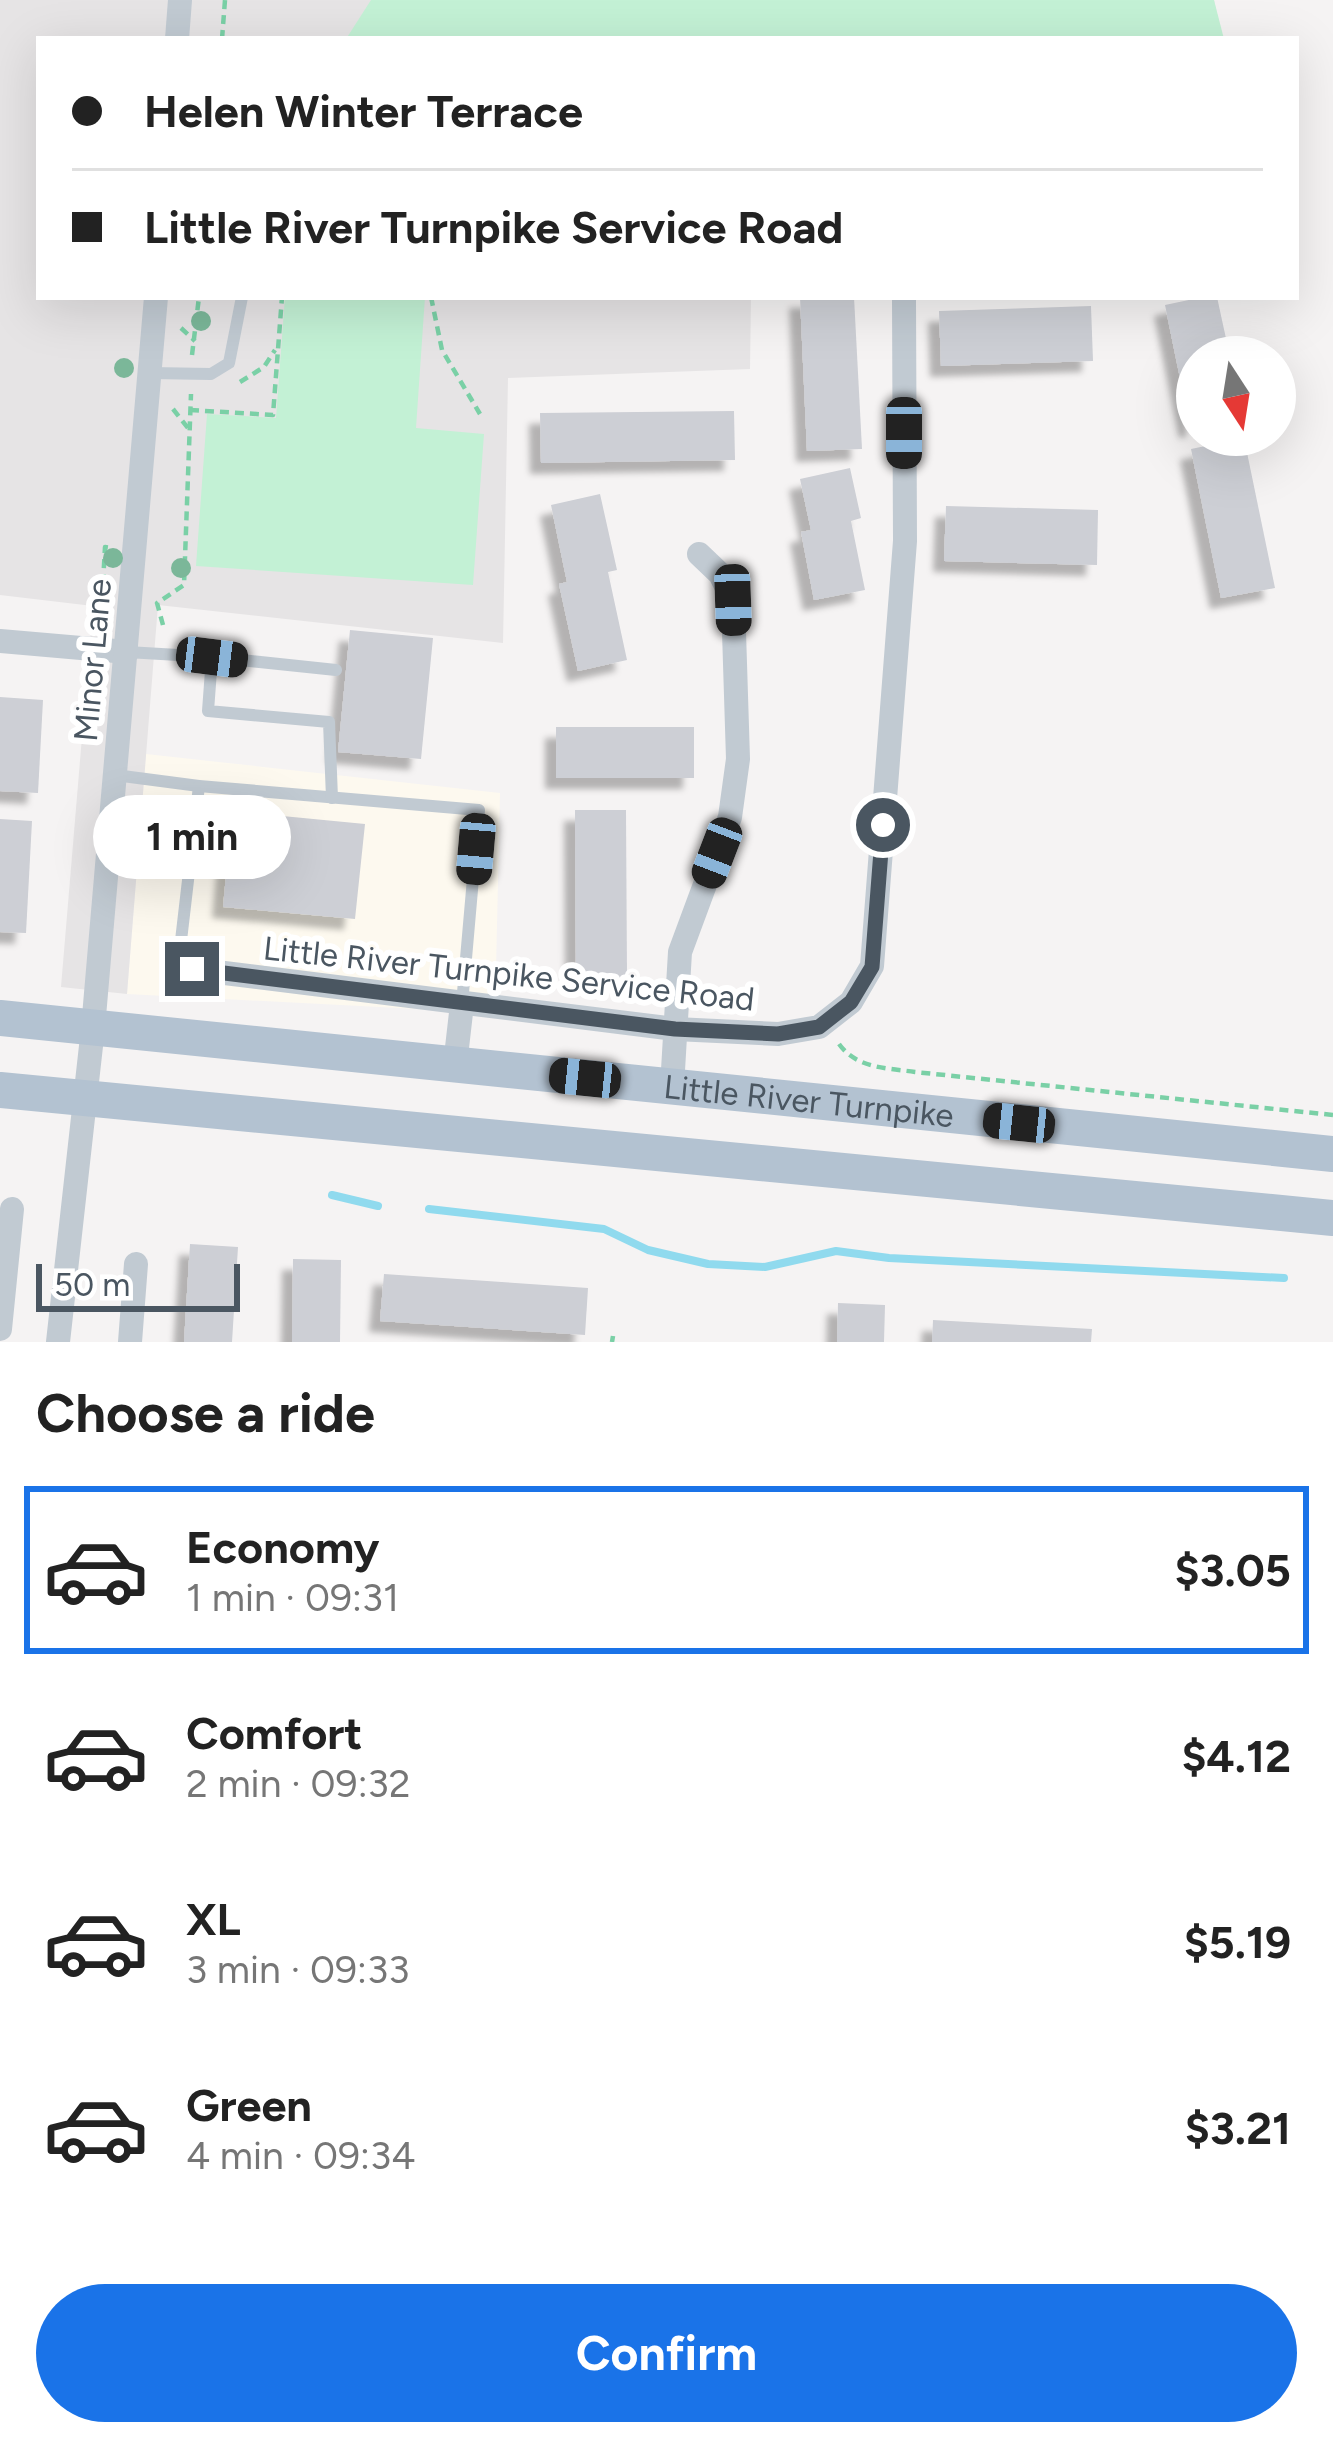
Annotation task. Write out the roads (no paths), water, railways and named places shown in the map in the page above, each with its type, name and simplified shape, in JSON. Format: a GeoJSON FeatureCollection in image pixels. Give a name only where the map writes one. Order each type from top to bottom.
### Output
{"type":"FeatureCollection","features":[{"type":"Feature","properties":{"kind":"main road","name":"Little River Turnpike"},"geometry":{"type":"LineString","coordinates":[[0,1018],[1333,1154]]}},
{"type":"Feature","properties":{"kind":"main road","name":"Little River Turnpike"},"geometry":{"type":"LineString","coordinates":[[0,1090],[1333,1218]]}},
{"type":"Feature","properties":{"kind":"street"},"geometry":{"type":"LineString","coordinates":[[177,36],[181,0]]}},
{"type":"Feature","properties":{"kind":"street","name":"Minor Lane"},"geometry":{"type":"LineString","coordinates":[[58,1342],[93,1028],[156,300]]}},
{"type":"Feature","properties":{"kind":"street","name":"Little River Turnpike Service Road"},"geometry":{"type":"LineString","coordinates":[[192,969],[675,1029],[828,1033],[872,967],[905,541],[904,300]]}},
{"type":"Feature","properties":{"kind":"street"},"geometry":{"type":"LineString","coordinates":[[672,1087],[680,952],[730,817],[738,759],[733,600],[720,574],[699,554]]}},
{"type":"Feature","properties":{"kind":"street"},"geometry":{"type":"LineString","coordinates":[[0,641],[127,652]]}},
{"type":"Feature","properties":{"kind":"street"},"geometry":{"type":"LineString","coordinates":[[455,1065],[462,1004]]}},
{"type":"Feature","properties":{"kind":"street"},"geometry":{"type":"LineString","coordinates":[[0,1329],[11,1209]]}},
{"type":"Feature","properties":{"kind":"street"},"geometry":{"type":"LineString","coordinates":[[130,1342],[136,1264]]}},
{"type":"Feature","properties":{"kind":"lane"},"geometry":{"type":"LineString","coordinates":[[150,373],[211,374],[229,363],[241,300]]}},
{"type":"Feature","properties":{"kind":"lane"},"geometry":{"type":"LineString","coordinates":[[127,652],[336,670]]}},
{"type":"Feature","properties":{"kind":"lane"},"geometry":{"type":"LineString","coordinates":[[212,657],[208,711],[329,722],[332,798]]}},
{"type":"Feature","properties":{"kind":"lane"},"geometry":{"type":"LineString","coordinates":[[116,775],[479,810],[462,1004]]}},
{"type":"Feature","properties":{"kind":"lane"},"geometry":{"type":"LineString","coordinates":[[192,969],[180,949],[199,786]]}},
{"type":"Feature","properties":{"kind":"waterway"},"geometry":{"type":"LineString","coordinates":[[332,1195],[378,1206]]}},
{"type":"Feature","properties":{"kind":"waterway"},"geometry":{"type":"LineString","coordinates":[[429,1209],[604,1229],[648,1250],[708,1264],[765,1267],[836,1251],[889,1258],[1284,1278]]}}]}
